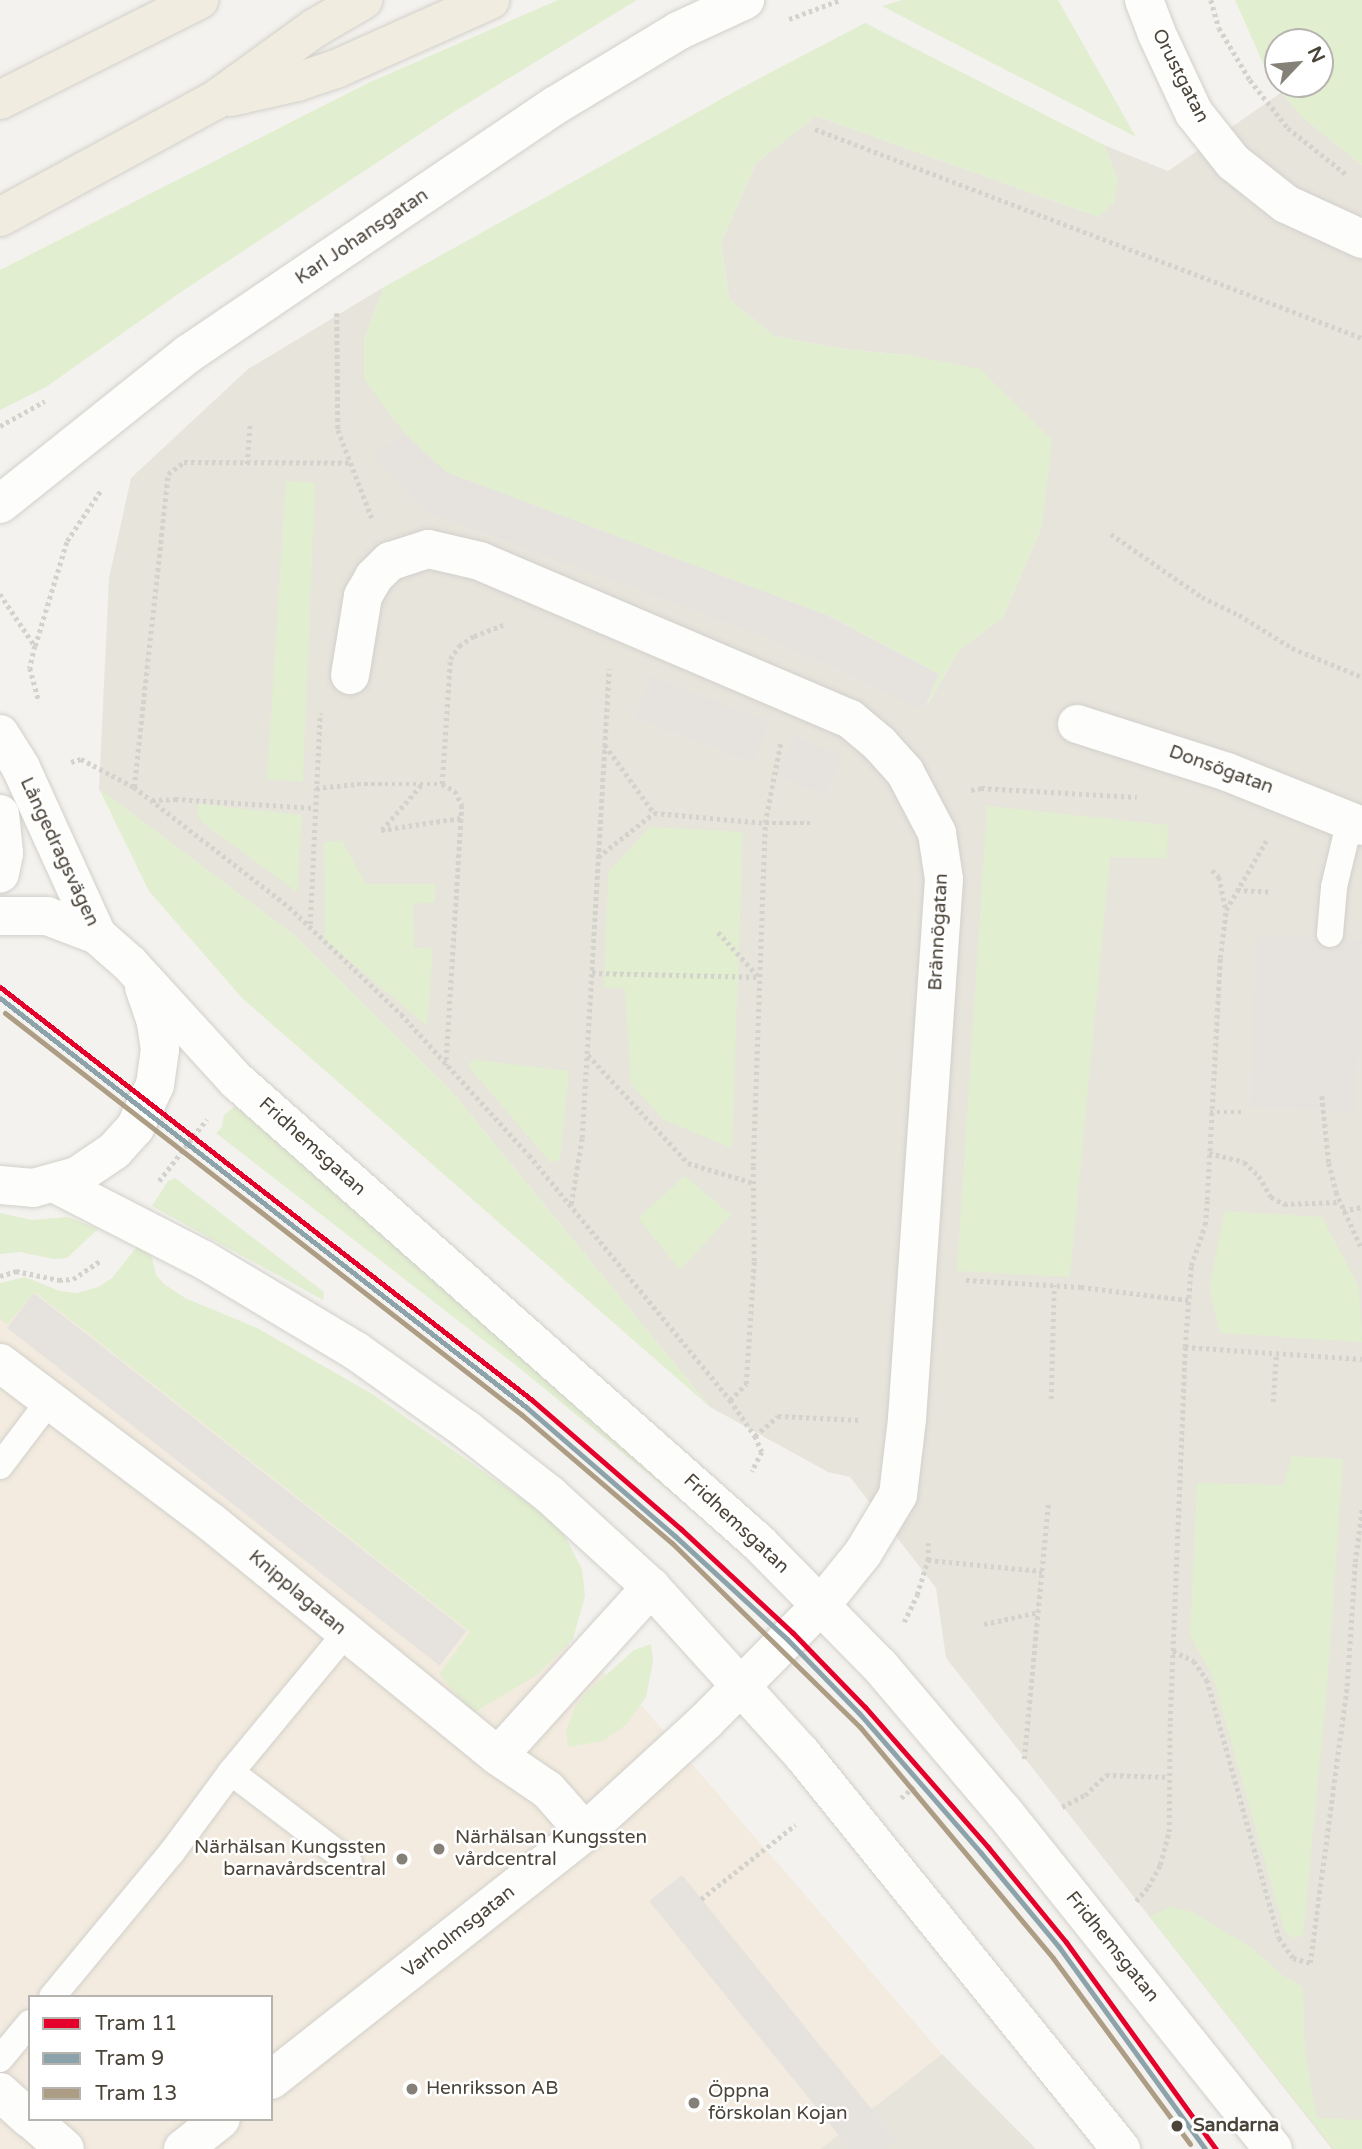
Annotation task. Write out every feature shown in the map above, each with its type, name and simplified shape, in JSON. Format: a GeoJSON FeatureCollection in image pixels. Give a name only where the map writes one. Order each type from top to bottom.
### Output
{"type":"FeatureCollection","features":[{"type":"Feature","properties":{"kind":"highway"},"geometry":{"type":"LineString","coordinates":[[0,100],[199,0]]}},
{"type":"Feature","properties":{"kind":"highway"},"geometry":{"type":"LineString","coordinates":[[0,217],[214,101],[315,28],[363,0]]}},
{"type":"Feature","properties":{"kind":"highway"},"geometry":{"type":"LineString","coordinates":[[214,101],[297,82],[335,69],[490,0]]}},
{"type":"Feature","properties":{"kind":"street","name":"Karl Johansgatan"},"geometry":{"type":"LineString","coordinates":[[0,504],[188,354],[533,121],[678,31],[745,0]]}},
{"type":"Feature","properties":{"kind":"street","name":"Orustgatan"},"geometry":{"type":"LineString","coordinates":[[1144,0],[1194,113],[1233,162],[1286,204],[1362,239]]}},
{"type":"Feature","properties":{"kind":"street","name":"Brännögatan"},"geometry":{"type":"LineString","coordinates":[[390,561],[428,549],[480,561],[850,719],[880,744],[905,772],[937,833],[944,879],[906,1419],[898,1495],[863,1553],[822,1604]]}},
{"type":"Feature","properties":{"kind":"street"},"geometry":{"type":"LineString","coordinates":[[350,675],[363,596],[374,577],[390,561]]}},
{"type":"Feature","properties":{"kind":"street","name":"Donsögatan"},"geometry":{"type":"LineString","coordinates":[[1077,724],[1180,755],[1356,823]]}},
{"type":"Feature","properties":{"kind":"street","name":"Långedragsvägen"},"geometry":{"type":"LineString","coordinates":[[0,734],[20,768],[97,935]]}},
{"type":"Feature","properties":{"kind":"street","name":"Långedragsvägen"},"geometry":{"type":"LineString","coordinates":[[0,814],[4,853],[0,874]]}},
{"type":"Feature","properties":{"kind":"street","name":"Fridhemsgatan"},"geometry":{"type":"LineString","coordinates":[[0,916],[47,916],[97,935],[130,964],[237,1081],[650,1445],[822,1604],[880,1666],[1004,1812],[1273,2149]]}},
{"type":"Feature","properties":{"kind":"street","name":"Fridhemsgatan"},"geometry":{"type":"LineString","coordinates":[[0,1185],[33,1188],[56,1184],[98,1164],[135,1128],[155,1085],[160,1049],[155,1019],[142,983],[130,964]]}},
{"type":"Feature","properties":{"kind":"street"},"geometry":{"type":"LineString","coordinates":[[56,1184],[204,1260],[356,1351],[467,1430],[550,1494],[651,1587],[742,1685],[842,1802],[1121,2149]]}},
{"type":"Feature","properties":{"kind":"street","name":"Knipplagatan"},"geometry":{"type":"LineString","coordinates":[[0,1363],[211,1522],[498,1756],[548,1790],[585,1832]]}},
{"type":"Feature","properties":{"kind":"street"},"geometry":{"type":"LineString","coordinates":[[498,1756],[651,1587]]}},
{"type":"Feature","properties":{"kind":"street","name":"Varholmsgatan"},"geometry":{"type":"LineString","coordinates":[[273,2078],[585,1832],[742,1685],[822,1604]]}},
{"type":"Feature","properties":{"kind":"street"},"geometry":{"type":"LineString","coordinates":[[0,2092],[28,2117]]}},
{"type":"Feature","properties":{"kind":"street"},"geometry":{"type":"LineString","coordinates":[[32,2121],[65,2149]]}},
{"type":"Feature","properties":{"kind":"street"},"geometry":{"type":"LineString","coordinates":[[183,2149],[218,2121]]}},
{"type":"Feature","properties":{"kind":"lane"},"geometry":{"type":"LineString","coordinates":[[1330,934],[1334,887],[1356,823]]}},
{"type":"Feature","properties":{"kind":"lane"},"geometry":{"type":"LineString","coordinates":[[0,1466],[50,1401]]}},
{"type":"Feature","properties":{"kind":"lane"},"geometry":{"type":"LineString","coordinates":[[54,1995],[172,1852],[231,1772],[346,1633]]}},
{"type":"Feature","properties":{"kind":"lane"},"geometry":{"type":"LineString","coordinates":[[231,1772],[349,1862]]}},
{"type":"Feature","properties":{"kind":"lane"},"geometry":{"type":"LineString","coordinates":[[0,2059],[28,2025]]}},
{"type":"Feature","properties":{"kind":"path"},"geometry":{"type":"LineString","coordinates":[[1211,0],[1219,28],[1250,80],[1288,128],[1351,178]]}},
{"type":"Feature","properties":{"kind":"path"},"geometry":{"type":"LineString","coordinates":[[815,129],[1362,338]]}},
{"type":"Feature","properties":{"kind":"path"},"geometry":{"type":"LineString","coordinates":[[334,302],[338,321],[338,430],[390,561]]}},
{"type":"Feature","properties":{"kind":"path"},"geometry":{"type":"LineString","coordinates":[[247,464],[250,425]]}},
{"type":"Feature","properties":{"kind":"path"},"geometry":{"type":"LineString","coordinates":[[134,787],[167,474],[184,462],[349,463]]}},
{"type":"Feature","properties":{"kind":"path"},"geometry":{"type":"LineString","coordinates":[[1111,534],[1202,597],[1251,622],[1292,648],[1362,677]]}},
{"type":"Feature","properties":{"kind":"path"},"geometry":{"type":"LineString","coordinates":[[0,594],[35,646],[30,668],[40,707]]}},
{"type":"Feature","properties":{"kind":"path"},"geometry":{"type":"LineString","coordinates":[[571,1205],[582,1138],[610,653],[616,618]]}},
{"type":"Feature","properties":{"kind":"path"},"geometry":{"type":"LineString","coordinates":[[442,784],[450,659],[459,646],[474,636],[514,622]]}},
{"type":"Feature","properties":{"kind":"path"},"geometry":{"type":"LineString","coordinates":[[310,925],[321,705],[350,675]]}},
{"type":"Feature","properties":{"kind":"path"},"geometry":{"type":"LineString","coordinates":[[730,1400],[746,1384],[754,1261],[759,977],[765,823],[783,733]]}},
{"type":"Feature","properties":{"kind":"path"},"geometry":{"type":"LineString","coordinates":[[605,745],[654,813]]}},
{"type":"Feature","properties":{"kind":"path"},"geometry":{"type":"LineString","coordinates":[[60,765],[81,759],[134,787],[310,925],[401,1014],[571,1205],[730,1400],[755,1436],[762,1452],[751,1474]]}},
{"type":"Feature","properties":{"kind":"path"},"geometry":{"type":"LineString","coordinates":[[316,788],[357,784],[442,784],[455,791],[462,805],[446,1066]]}},
{"type":"Feature","properties":{"kind":"path"},"geometry":{"type":"LineString","coordinates":[[422,784],[381,830],[461,818]]}},
{"type":"Feature","properties":{"kind":"path"},"geometry":{"type":"LineString","coordinates":[[981,788],[1144,797]]}},
{"type":"Feature","properties":{"kind":"path"},"geometry":{"type":"LineString","coordinates":[[151,800],[175,799],[315,808]]}},
{"type":"Feature","properties":{"kind":"path"},"geometry":{"type":"LineString","coordinates":[[598,857],[654,813],[765,823],[810,823]]}},
{"type":"Feature","properties":{"kind":"path"},"geometry":{"type":"LineString","coordinates":[[1226,910],[1261,853],[1271,831]]}},
{"type":"Feature","properties":{"kind":"path"},"geometry":{"type":"LineString","coordinates":[[1129,1908],[1149,1887],[1160,1864],[1169,1832],[1185,1347],[1191,1266],[1205,1226],[1210,1112],[1226,910],[1219,877],[1212,870]]}},
{"type":"Feature","properties":{"kind":"path"},"geometry":{"type":"LineString","coordinates":[[1237,890],[1270,892]]}},
{"type":"Feature","properties":{"kind":"path"},"geometry":{"type":"LineString","coordinates":[[718,932],[759,977]]}},
{"type":"Feature","properties":{"kind":"path"},"geometry":{"type":"LineString","coordinates":[[592,973],[759,977]]}},
{"type":"Feature","properties":{"kind":"path"},"geometry":{"type":"LineString","coordinates":[[587,1054],[688,1163],[754,1183]]}},
{"type":"Feature","properties":{"kind":"path"},"geometry":{"type":"LineString","coordinates":[[1322,1096],[1329,1163],[1339,1202],[1362,1250]]}},
{"type":"Feature","properties":{"kind":"path"},"geometry":{"type":"LineString","coordinates":[[1210,1112],[1242,1112]]}},
{"type":"Feature","properties":{"kind":"path"},"geometry":{"type":"LineString","coordinates":[[1209,1153],[1244,1161],[1259,1176],[1271,1198],[1284,1204],[1339,1202]]}},
{"type":"Feature","properties":{"kind":"path"},"geometry":{"type":"LineString","coordinates":[[1343,1211],[1362,1207]]}},
{"type":"Feature","properties":{"kind":"path"},"geometry":{"type":"LineString","coordinates":[[954,1280],[1054,1285],[1188,1300]]}},
{"type":"Feature","properties":{"kind":"path"},"geometry":{"type":"LineString","coordinates":[[1051,1399],[1054,1285]]}},
{"type":"Feature","properties":{"kind":"path"},"geometry":{"type":"LineString","coordinates":[[1185,1347],[1362,1359]]}},
{"type":"Feature","properties":{"kind":"path"},"geometry":{"type":"LineString","coordinates":[[1273,1402],[1276,1355]]}},
{"type":"Feature","properties":{"kind":"path"},"geometry":{"type":"LineString","coordinates":[[755,1436],[778,1416],[906,1419]]}},
{"type":"Feature","properties":{"kind":"path"},"geometry":{"type":"LineString","coordinates":[[1023,1769],[1048,1503]]}},
{"type":"Feature","properties":{"kind":"path"},"geometry":{"type":"LineString","coordinates":[[1173,1651],[1194,1661],[1207,1680],[1279,1938],[1293,1958],[1310,1963],[1347,1686],[1354,1562],[1362,1508]]}},
{"type":"Feature","properties":{"kind":"path"},"geometry":{"type":"LineString","coordinates":[[901,1627],[917,1595],[928,1560],[1042,1571]]}},
{"type":"Feature","properties":{"kind":"path"},"geometry":{"type":"LineString","coordinates":[[984,1624],[1039,1612]]}},
{"type":"Feature","properties":{"kind":"path"},"geometry":{"type":"LineString","coordinates":[[1050,1812],[1085,1795],[1107,1775],[1169,1777]]}},
{"type":"Feature","properties":{"kind":"path"},"geometry":{"type":"LineString","coordinates":[[701,1899],[806,1816]]}},
{"type":"Feature","properties":{"kind":"shaded area"},"geometry":{"type":"Polygon","coordinates":[[[1273,98],[1287,98],[1301,116],[1362,165],[1362,2149],[1332,2149],[946,1658],[936,1588],[850,1477],[828,1472],[710,1407],[452,1092],[295,936],[99,789],[109,578],[131,478],[248,369],[384,287],[364,340],[446,472],[829,616],[928,704],[959,650],[1003,617],[1042,526],[909,355],[842,349],[774,336],[729,299],[721,243],[756,163],[816,116],[1099,217],[1118,180],[1104,145],[1168,171],[1273,98]]]}},
{"type":"Feature","properties":{"kind":"shaded area"},"geometry":{"type":"Polygon","coordinates":[[[405,434],[446,472],[829,616],[939,674],[924,710],[774,640],[425,511],[372,455],[405,434]]]}},
{"type":"Feature","properties":{"kind":"shaded area"},"geometry":{"type":"Polygon","coordinates":[[[650,676],[769,722],[754,763],[634,717],[650,676]]]}},
{"type":"Feature","properties":{"kind":"shaded area"},"geometry":{"type":"Polygon","coordinates":[[[793,735],[843,756],[826,796],[776,775],[793,735]]]}},
{"type":"Feature","properties":{"kind":"shaded area"},"geometry":{"type":"Polygon","coordinates":[[[1256,935],[1362,939],[1356,1112],[1250,1108],[1256,935]]]}},
{"type":"Feature","properties":{"kind":"shaded area"},"geometry":{"type":"Polygon","coordinates":[[[29,1280],[544,1625],[637,1700],[942,2054],[820,2149],[0,2149],[0,1308],[29,1280]]]}},
{"type":"Feature","properties":{"kind":"shaded area"},"geometry":{"type":"Polygon","coordinates":[[[34,1293],[467,1631],[440,1666],[7,1328],[34,1293]]]}},
{"type":"Feature","properties":{"kind":"shaded area"},"geometry":{"type":"Polygon","coordinates":[[[682,1875],[896,2139],[884,2149],[850,2149],[649,1901],[682,1875]]]}},
{"type":"Feature","properties":{"kind":"shaded area"},"geometry":{"type":"Polygon","coordinates":[[[942,2054],[1036,2149],[820,2149],[942,2054]]]}},
{"type":"Feature","properties":{"kind":"green space"},"geometry":{"type":"Polygon","coordinates":[[[558,0],[637,0],[452,113],[181,292],[46,387],[0,410],[0,270],[370,82],[558,0]]]}},
{"type":"Feature","properties":{"kind":"green space"},"geometry":{"type":"Polygon","coordinates":[[[902,0],[1058,0],[1136,137],[882,6],[902,0]]]}},
{"type":"Feature","properties":{"kind":"green space"},"geometry":{"type":"Polygon","coordinates":[[[1235,0],[1362,0],[1362,165],[1301,116],[1287,98],[1334,98],[1334,28],[1264,28],[1264,65],[1235,0]]]}},
{"type":"Feature","properties":{"kind":"green space"},"geometry":{"type":"Polygon","coordinates":[[[865,23],[1104,145],[1118,179],[1114,202],[1099,217],[816,116],[756,163],[721,243],[729,299],[774,336],[842,349],[909,355],[980,369],[1052,440],[1042,526],[1003,617],[959,650],[924,710],[939,674],[829,616],[446,472],[405,434],[364,379],[364,340],[384,287],[743,87],[865,23]]]}},
{"type":"Feature","properties":{"kind":"green space"},"geometry":{"type":"Polygon","coordinates":[[[286,481],[315,483],[303,782],[267,779],[286,481]]]}},
{"type":"Feature","properties":{"kind":"green space"},"geometry":{"type":"Polygon","coordinates":[[[99,789],[295,936],[452,1092],[710,1407],[242,998],[149,891],[99,789]]]}},
{"type":"Feature","properties":{"kind":"green space"},"geometry":{"type":"Polygon","coordinates":[[[198,804],[302,815],[297,892],[203,823],[198,815],[198,804]]]}},
{"type":"Feature","properties":{"kind":"green space"},"geometry":{"type":"Polygon","coordinates":[[[987,806],[1168,825],[1167,858],[1110,857],[1070,1277],[957,1271],[987,806]]]}},
{"type":"Feature","properties":{"kind":"green space"},"geometry":{"type":"Polygon","coordinates":[[[650,827],[743,832],[732,1148],[664,1120],[631,1084],[625,989],[604,987],[608,872],[650,827]]]}},
{"type":"Feature","properties":{"kind":"green space"},"geometry":{"type":"Polygon","coordinates":[[[342,841],[366,884],[435,884],[435,902],[413,904],[414,947],[433,949],[427,1026],[325,940],[324,842],[342,841]]]}},
{"type":"Feature","properties":{"kind":"green space"},"geometry":{"type":"Polygon","coordinates":[[[476,1060],[569,1071],[560,1160],[550,1162],[474,1073],[469,1067],[470,1062],[476,1060]]]}},
{"type":"Feature","properties":{"kind":"green space"},"geometry":{"type":"Polygon","coordinates":[[[235,1106],[687,1499],[684,1503],[518,1367],[216,1133],[222,1127],[224,1115],[235,1106]]]}},
{"type":"Feature","properties":{"kind":"green space"},"geometry":{"type":"Polygon","coordinates":[[[685,1176],[731,1215],[680,1270],[638,1218],[685,1176]]]}},
{"type":"Feature","properties":{"kind":"green space"},"geometry":{"type":"Polygon","coordinates":[[[175,1178],[324,1292],[323,1300],[152,1206],[168,1181],[175,1178]]]}},
{"type":"Feature","properties":{"kind":"green space"},"geometry":{"type":"Polygon","coordinates":[[[1225,1211],[1322,1217],[1359,1287],[1362,1342],[1220,1333],[1209,1288],[1225,1211]]]}},
{"type":"Feature","properties":{"kind":"green space"},"geometry":{"type":"Polygon","coordinates":[[[0,1213],[32,1220],[68,1217],[98,1229],[67,1258],[54,1259],[20,1252],[0,1254],[0,1213]]]}},
{"type":"Feature","properties":{"kind":"green space"},"geometry":{"type":"Polygon","coordinates":[[[139,1244],[150,1249],[156,1275],[164,1284],[185,1298],[257,1328],[374,1395],[551,1519],[566,1538],[582,1569],[585,1596],[573,1639],[537,1675],[473,1713],[439,1674],[470,1632],[35,1292],[7,1325],[0,1318],[0,1283],[25,1277],[60,1291],[77,1293],[98,1287],[112,1278],[139,1244]]]}},
{"type":"Feature","properties":{"kind":"green space"},"geometry":{"type":"Polygon","coordinates":[[[1292,1456],[1343,1459],[1327,1687],[1303,1936],[1293,1938],[1285,1932],[1213,1677],[1190,1635],[1197,1483],[1284,1485],[1292,1456]]]}},
{"type":"Feature","properties":{"kind":"green space"},"geometry":{"type":"Polygon","coordinates":[[[651,1644],[653,1662],[646,1697],[627,1724],[603,1741],[568,1747],[566,1731],[574,1709],[586,1693],[634,1650],[651,1644]]]}},
{"type":"Feature","properties":{"kind":"green space"},"geometry":{"type":"Polygon","coordinates":[[[1171,1907],[1192,1912],[1252,1948],[1282,1975],[1303,1987],[1305,2051],[1317,2118],[1362,2120],[1362,2149],[1334,2149],[1149,1916],[1171,1907]]]}},
{"type":"Feature","properties":{"kind":"tram line","name":"11"},"geometry":{"type":"LineString","coordinates":[[0,987],[532,1400],[681,1529],[793,1633],[865,1707],[988,1847],[1066,1942],[1216,2149]]}},
{"type":"Feature","properties":{"kind":"tram line","name":"9"},"geometry":{"type":"LineString","coordinates":[[0,998],[526,1407],[675,1536],[787,1639],[859,1713],[1059,1947],[1205,2149]]}},
{"type":"Feature","properties":{"kind":"tram line","name":"13"},"geometry":{"type":"LineString","coordinates":[[5,1013],[522,1415],[672,1543],[860,1727],[1053,1958],[1190,2144]]}},
{"type":"Feature","properties":{"kind":"place","name":"Närhälsan Kungssten vårdcentral"},"geometry":{"type":"Point","coordinates":[439,1849]}},
{"type":"Feature","properties":{"kind":"place","name":"Närhälsan Kungssten barnavårdscentral"},"geometry":{"type":"Point","coordinates":[402,1859]}},
{"type":"Feature","properties":{"kind":"place","name":"Henriksson AB"},"geometry":{"type":"Point","coordinates":[412,2089]}},
{"type":"Feature","properties":{"kind":"place","name":"Öppna förskolan Kojan"},"geometry":{"type":"Point","coordinates":[694,2103]}},
{"type":"Feature","properties":{"kind":"place","name":"Sandarna"},"geometry":{"type":"Point","coordinates":[1177,2126]}}]}
